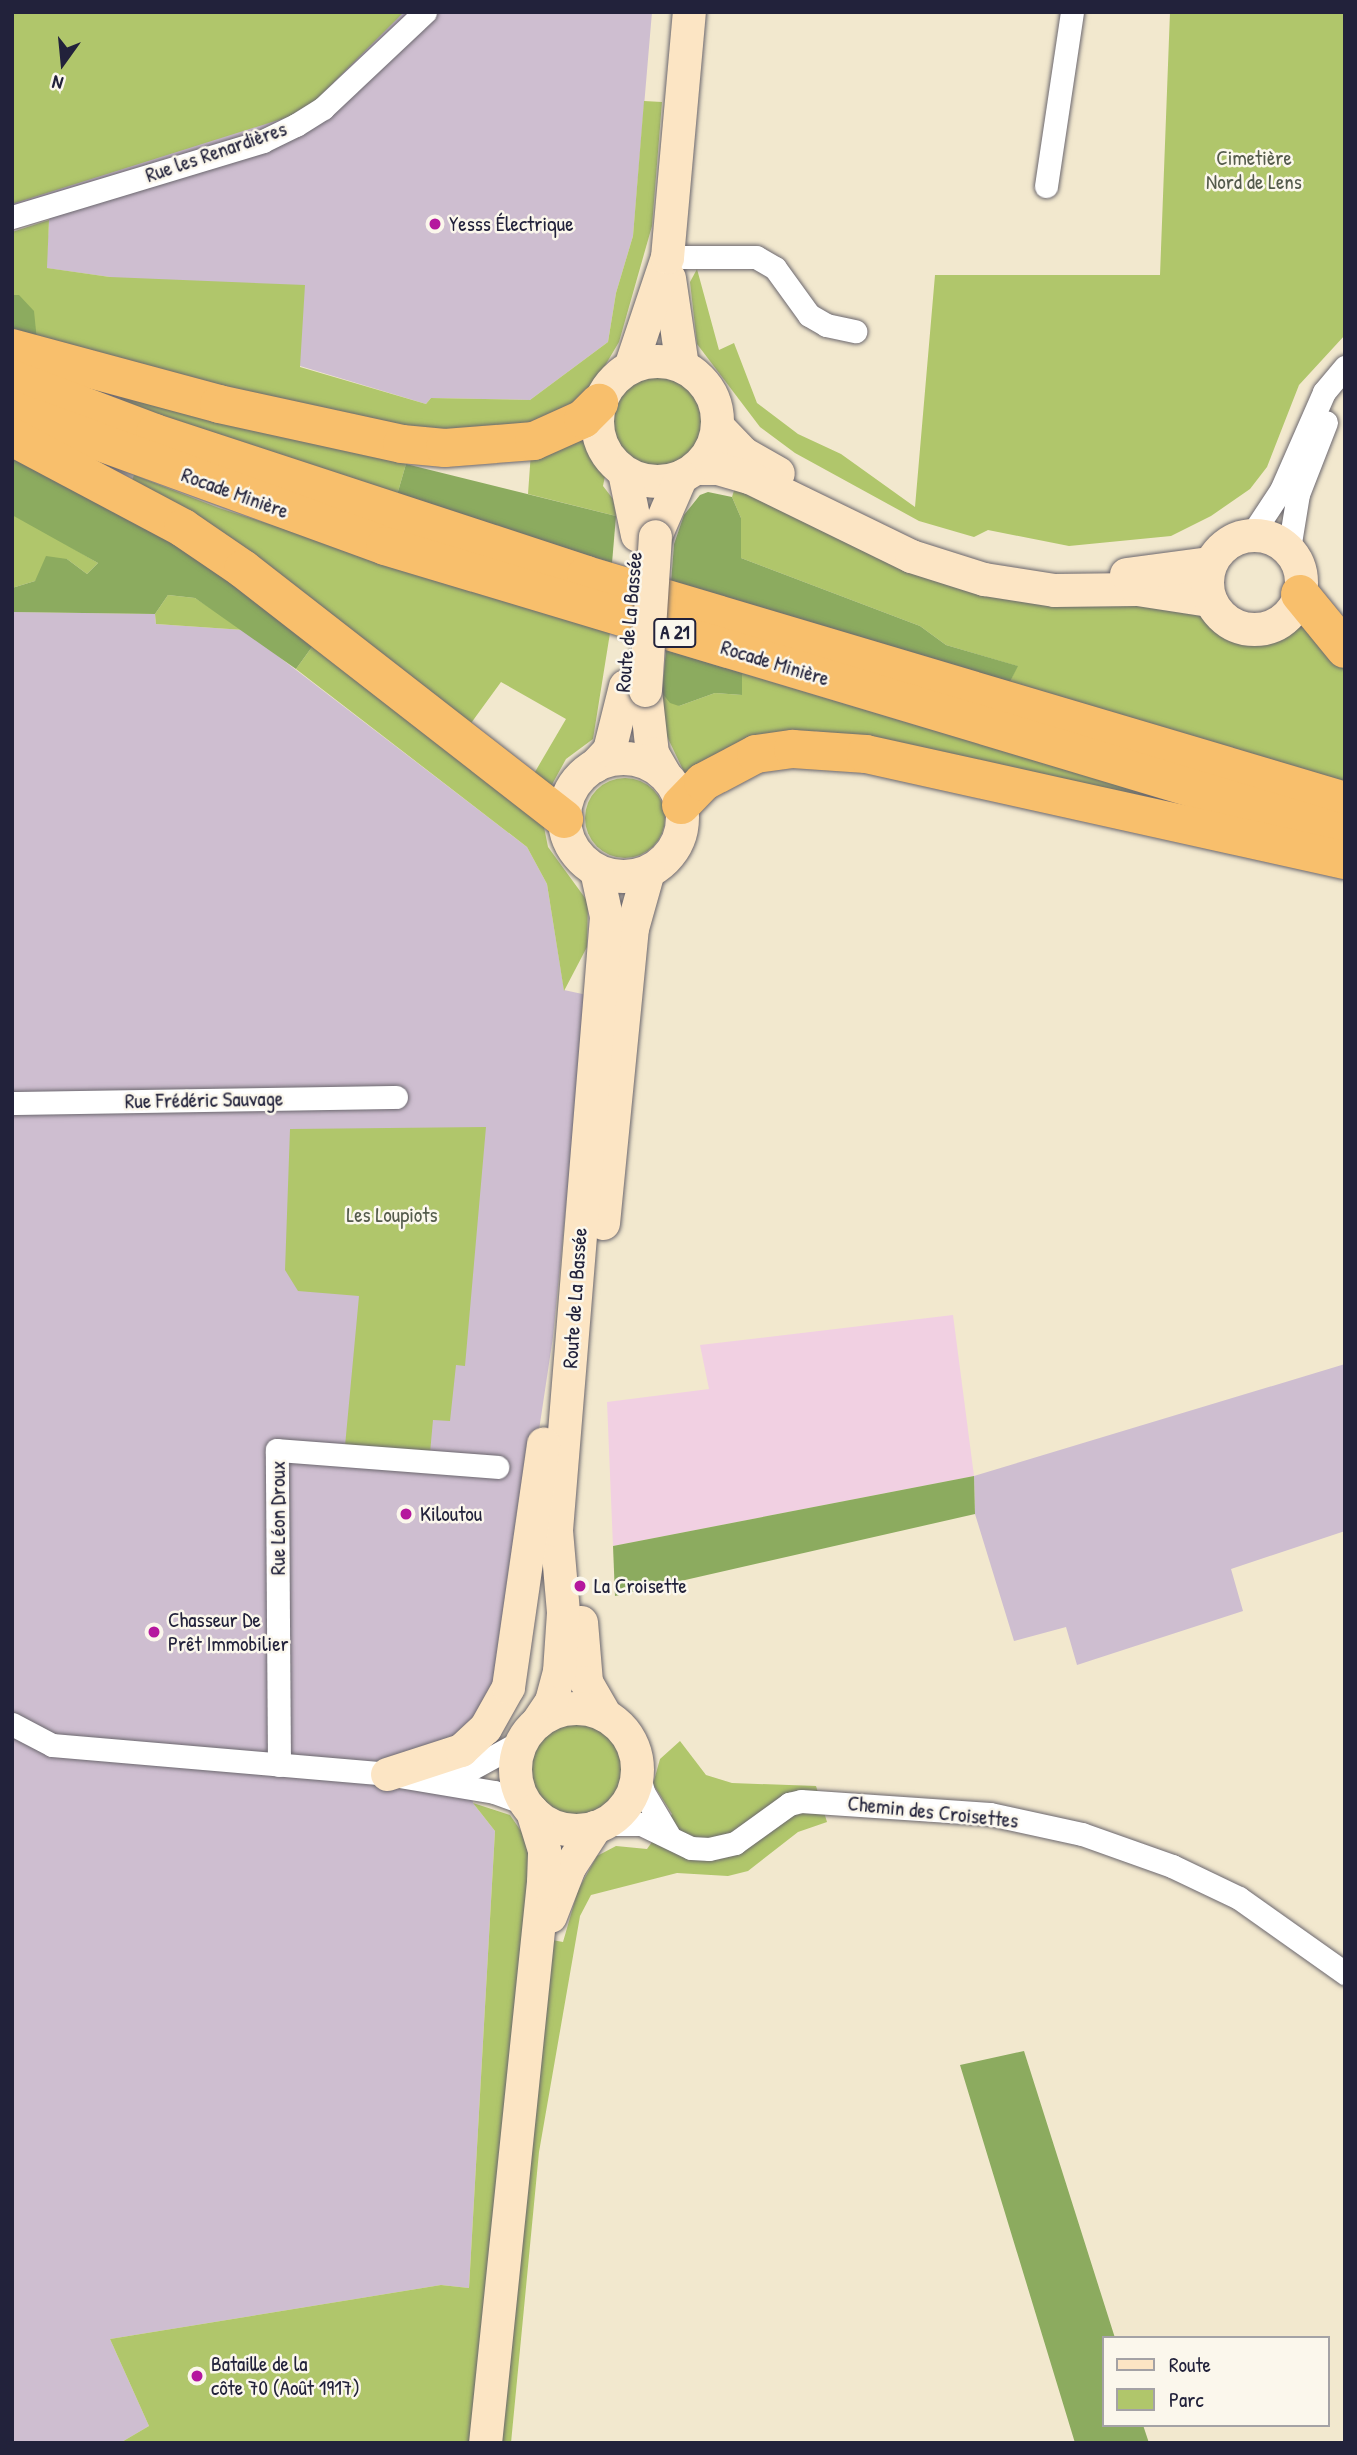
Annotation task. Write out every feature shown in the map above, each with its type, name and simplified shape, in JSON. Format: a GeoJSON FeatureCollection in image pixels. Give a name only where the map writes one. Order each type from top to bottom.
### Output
{"type":"FeatureCollection","features":[{"type":"Feature","properties":{"kind":"highway"},"geometry":{"type":"LineString","coordinates":[[12,348],[232,407],[445,448],[534,441],[583,419],[599,403]]}},
{"type":"Feature","properties":{"kind":"highway","name":"Rocade Minière"},"geometry":{"type":"LineString","coordinates":[[12,379],[168,438],[573,571],[1345,801]]}},
{"type":"Feature","properties":{"kind":"highway","name":"Rocade Minière"},"geometry":{"type":"LineString","coordinates":[[12,410],[385,545],[1345,834]]}},
{"type":"Feature","properties":{"kind":"highway"},"geometry":{"type":"LineString","coordinates":[[12,438],[159,514],[233,562],[564,819]]}},
{"type":"Feature","properties":{"kind":"highway"},"geometry":{"type":"LineString","coordinates":[[1300,594],[1345,649]]}},
{"type":"Feature","properties":{"kind":"highway"},"geometry":{"type":"LineString","coordinates":[[672,790],[703,782],[756,754],[793,749],[866,754],[1345,860]]}},
{"type":"Feature","properties":{"kind":"main road"},"geometry":{"type":"LineString","coordinates":[[630,367],[646,330],[667,257],[690,12]]}},
{"type":"Feature","properties":{"kind":"main road"},"geometry":{"type":"LineString","coordinates":[[667,257],[682,366]]}},
{"type":"Feature","properties":{"kind":"main road"},"geometry":{"type":"LineString","coordinates":[[688,472],[714,442],[717,426],[709,391],[682,366],[665,361],[630,367],[615,378],[599,403],[597,428],[602,445],[624,472],[652,480],[717,468],[749,477],[911,556],[984,579],[1054,590],[1137,589],[1210,600]]}},
{"type":"Feature","properties":{"kind":"main road"},"geometry":{"type":"LineString","coordinates":[[717,426],[743,453],[783,476],[913,542],[974,561],[1046,574],[1090,575],[1160,572],[1210,563]]}},
{"type":"Feature","properties":{"kind":"main road","name":"Route de La Bassée"},"geometry":{"type":"LineString","coordinates":[[624,472],[646,535],[635,688],[652,754],[672,790]]}},
{"type":"Feature","properties":{"kind":"main road","name":"Route de La Bassée"},"geometry":{"type":"LineString","coordinates":[[646,535],[688,472]]}},
{"type":"Feature","properties":{"kind":"main road"},"geometry":{"type":"LineString","coordinates":[[1252,534],[1267,536],[1289,549],[1301,573],[1300,594],[1283,619],[1257,629],[1224,618],[1210,600],[1206,580],[1210,563],[1227,543],[1252,534]]}},
{"type":"Feature","properties":{"kind":"main road","name":"Route de La Bassée"},"geometry":{"type":"LineString","coordinates":[[594,766],[609,750],[635,688]]}},
{"type":"Feature","properties":{"kind":"main road"},"geometry":{"type":"LineString","coordinates":[[629,759],[672,790],[676,844],[648,871],[622,876],[596,870],[577,854],[564,819],[572,788],[594,766],[629,759]]}},
{"type":"Feature","properties":{"kind":"main road","name":"Route de La Bassée"},"geometry":{"type":"LineString","coordinates":[[529,1731],[551,1701],[559,1671],[562,1612],[556,1530],[606,916],[596,870]]}},
{"type":"Feature","properties":{"kind":"main road","name":"Route de La Bassée"},"geometry":{"type":"LineString","coordinates":[[605,1715],[586,1682],[582,1664],[575,1531],[632,928],[648,871]]}},
{"type":"Feature","properties":{"kind":"main road"},"geometry":{"type":"LineString","coordinates":[[387,1774],[461,1750],[485,1728],[508,1687],[545,1427],[568,1384]]}},
{"type":"Feature","properties":{"kind":"main road"},"geometry":{"type":"LineString","coordinates":[[485,2443],[544,1850],[515,1772],[529,1731],[570,1709],[605,1715],[628,1738],[637,1769],[628,1802],[599,1826],[569,1867],[536,1951]]}},
{"type":"Feature","properties":{"kind":"main road"},"geometry":{"type":"LineString","coordinates":[[528,1807],[554,1826],[599,1826]]}},
{"type":"Feature","properties":{"kind":"street","name":"Rue les Renardières"},"geometry":{"type":"LineString","coordinates":[[12,217],[262,141],[296,125],[323,108],[425,12]]}},
{"type":"Feature","properties":{"kind":"street"},"geometry":{"type":"LineString","coordinates":[[1046,186],[1072,12]]}},
{"type":"Feature","properties":{"kind":"street"},"geometry":{"type":"LineString","coordinates":[[667,257],[756,257],[775,268],[809,315],[826,325],[855,331]]}},
{"type":"Feature","properties":{"kind":"street"},"geometry":{"type":"LineString","coordinates":[[1252,534],[1281,490],[1324,392],[1345,367]]}},
{"type":"Feature","properties":{"kind":"street"},"geometry":{"type":"LineString","coordinates":[[1289,549],[1298,494],[1319,436],[1345,388]]}},
{"type":"Feature","properties":{"kind":"street","name":"Rue Frédéric Sauvage"},"geometry":{"type":"LineString","coordinates":[[12,1103],[396,1097]]}},
{"type":"Feature","properties":{"kind":"street","name":"Rue Léon Droux"},"geometry":{"type":"LineString","coordinates":[[279,1765],[277,1450],[496,1467]]}},
{"type":"Feature","properties":{"kind":"street"},"geometry":{"type":"LineString","coordinates":[[12,1724],[52,1745],[387,1774],[447,1782],[508,1795],[528,1807]]}},
{"type":"Feature","properties":{"kind":"street"},"geometry":{"type":"LineString","coordinates":[[447,1782],[529,1731]]}},
{"type":"Feature","properties":{"kind":"street"},"geometry":{"type":"LineString","coordinates":[[637,1769],[643,1792],[668,1835]]}},
{"type":"Feature","properties":{"kind":"street","name":"Chemin des Croisettes"},"geometry":{"type":"LineString","coordinates":[[599,1826],[641,1824],[691,1848],[722,1846],[801,1801],[990,1814],[1082,1834],[1172,1866],[1238,1898],[1345,1973]]}},
{"type":"Feature","properties":{"kind":"shaded area"},"geometry":{"type":"Polygon","coordinates":[[[12,12],[652,12],[633,236],[616,293],[608,342],[530,400],[431,398],[426,404],[300,366],[110,277],[46,268],[50,206],[12,217],[12,12]]]}},
{"type":"Feature","properties":{"kind":"shaded area"},"geometry":{"type":"Polygon","coordinates":[[[12,612],[155,614],[156,624],[244,630],[527,847],[547,884],[564,990],[587,995],[553,1337],[504,1663],[462,1739],[473,1803],[495,1831],[469,2288],[441,2285],[110,2339],[149,2426],[120,2443],[12,2443],[12,612]]]}},
{"type":"Feature","properties":{"kind":"shaded area"},"geometry":{"type":"Polygon","coordinates":[[[953,1315],[974,1476],[613,1546],[607,1402],[709,1389],[700,1345],[953,1315]]]}},
{"type":"Feature","properties":{"kind":"shaded area"},"geometry":{"type":"Polygon","coordinates":[[[1345,1364],[1345,1531],[1231,1569],[1243,1611],[1077,1665],[1066,1627],[1014,1641],[975,1514],[974,1476],[1345,1364]]]}},
{"type":"Feature","properties":{"kind":"green space"},"geometry":{"type":"Polygon","coordinates":[[[12,12],[404,12],[316,100],[288,117],[12,204],[12,12]]]}},
{"type":"Feature","properties":{"kind":"green space","name":"Cimetière Nord de Lens"},"geometry":{"type":"Polygon","coordinates":[[[1170,12],[1345,12],[1345,335],[1299,385],[1267,467],[1250,489],[1211,516],[1171,536],[1069,546],[988,530],[974,537],[919,521],[795,453],[760,427],[697,344],[690,282],[697,269],[719,350],[734,343],[757,403],[798,434],[841,454],[915,507],[935,275],[1160,275],[1170,12]]]}},
{"type":"Feature","properties":{"kind":"green space"},"geometry":{"type":"Polygon","coordinates":[[[644,101],[662,102],[652,226],[619,342],[584,401],[509,433],[397,430],[37,341],[19,296],[12,295],[12,232],[49,220],[47,268],[110,277],[305,285],[300,367],[426,404],[431,398],[530,400],[608,342],[616,293],[633,236],[644,101]]]}},
{"type":"Feature","properties":{"kind":"green space"},"geometry":{"type":"Polygon","coordinates":[[[12,295],[19,295],[34,311],[37,341],[12,333],[12,295]]]}},
{"type":"Feature","properties":{"kind":"green space"},"geometry":{"type":"Polygon","coordinates":[[[655,376],[681,384],[693,396],[701,422],[693,448],[681,460],[655,468],[629,460],[617,448],[609,422],[617,396],[629,384],[655,376]]]}},
{"type":"Feature","properties":{"kind":"green space"},"geometry":{"type":"Polygon","coordinates":[[[123,391],[406,464],[397,495],[119,402],[123,391]]]}},
{"type":"Feature","properties":{"kind":"green space"},"geometry":{"type":"Polygon","coordinates":[[[584,433],[594,463],[605,476],[603,486],[613,499],[616,516],[528,494],[531,452],[584,433]]]}},
{"type":"Feature","properties":{"kind":"green space"},"geometry":{"type":"Polygon","coordinates":[[[12,451],[101,490],[317,640],[296,669],[195,598],[168,595],[155,614],[12,612],[12,588],[35,581],[46,556],[67,559],[87,574],[98,563],[12,515],[12,451]]]}},
{"type":"Feature","properties":{"kind":"green space"},"geometry":{"type":"Polygon","coordinates":[[[406,464],[616,516],[612,563],[397,495],[406,464]]]}},
{"type":"Feature","properties":{"kind":"green space"},"geometry":{"type":"Polygon","coordinates":[[[134,475],[219,508],[610,633],[593,739],[566,759],[549,790],[532,777],[566,719],[501,682],[466,730],[131,483],[134,475]]]}},
{"type":"Feature","properties":{"kind":"green space"},"geometry":{"type":"Polygon","coordinates":[[[737,481],[1072,596],[1205,615],[1238,639],[1268,639],[1283,633],[1303,615],[1345,667],[1345,782],[1010,682],[1017,666],[946,645],[920,626],[741,558],[741,518],[732,497],[737,481]]]}},
{"type":"Feature","properties":{"kind":"green space"},"geometry":{"type":"Polygon","coordinates":[[[708,492],[732,497],[741,518],[741,558],[920,626],[946,645],[1018,666],[1010,682],[671,583],[674,544],[684,515],[700,495],[708,492]]]}},
{"type":"Feature","properties":{"kind":"green space"},"geometry":{"type":"Polygon","coordinates":[[[12,515],[98,563],[87,574],[67,559],[35,581],[12,588],[12,515]]]}},
{"type":"Feature","properties":{"kind":"green space"},"geometry":{"type":"Polygon","coordinates":[[[168,595],[195,598],[244,630],[156,624],[155,614],[168,595]]]}},
{"type":"Feature","properties":{"kind":"green space"},"geometry":{"type":"Polygon","coordinates":[[[317,640],[542,817],[548,847],[588,902],[587,947],[564,991],[547,884],[527,847],[296,669],[317,640]]]}},
{"type":"Feature","properties":{"kind":"green space"},"geometry":{"type":"Polygon","coordinates":[[[666,650],[742,673],[742,695],[715,693],[679,706],[670,703],[662,693],[666,650]]]}},
{"type":"Feature","properties":{"kind":"green space"},"geometry":{"type":"Polygon","coordinates":[[[742,673],[1228,816],[816,731],[808,738],[686,776],[662,726],[662,693],[679,706],[715,693],[742,695],[742,673]]]}},
{"type":"Feature","properties":{"kind":"green space"},"geometry":{"type":"Polygon","coordinates":[[[617,778],[633,778],[654,789],[665,810],[665,826],[654,847],[633,858],[617,858],[603,852],[591,840],[585,826],[585,810],[591,796],[603,784],[617,778]]]}},
{"type":"Feature","properties":{"kind":"green space","name":"Les Loupiots"},"geometry":{"type":"Polygon","coordinates":[[[486,1127],[465,1366],[456,1365],[450,1421],[433,1420],[430,1453],[345,1446],[359,1296],[298,1291],[285,1270],[290,1129],[486,1127]]]}},
{"type":"Feature","properties":{"kind":"green space"},"geometry":{"type":"Polygon","coordinates":[[[974,1476],[975,1514],[615,1596],[613,1546],[974,1476]]]}},
{"type":"Feature","properties":{"kind":"green space"},"geometry":{"type":"Polygon","coordinates":[[[576,1718],[595,1722],[612,1733],[623,1750],[627,1769],[623,1788],[612,1805],[595,1816],[576,1820],[557,1816],[540,1805],[529,1788],[525,1769],[529,1750],[540,1733],[557,1722],[576,1718]]]}},
{"type":"Feature","properties":{"kind":"green space"},"geometry":{"type":"Polygon","coordinates":[[[680,1741],[706,1775],[732,1783],[816,1786],[827,1822],[798,1832],[748,1871],[728,1876],[677,1873],[591,1895],[580,1916],[539,2152],[511,2443],[120,2443],[149,2426],[110,2339],[441,2285],[469,2288],[495,1831],[473,1803],[510,1815],[523,1834],[533,1873],[525,1935],[563,1942],[578,1890],[597,1856],[616,1846],[647,1849],[672,1814],[653,1784],[660,1759],[680,1741]]]}},
{"type":"Feature","properties":{"kind":"green space"},"geometry":{"type":"Polygon","coordinates":[[[1024,2051],[1114,2336],[1102,2336],[1102,2427],[1144,2427],[1149,2443],[1075,2443],[960,2065],[1024,2051]]]}},
{"type":"Feature","properties":{"kind":"place","name":"Yesss Électrique"},"geometry":{"type":"Point","coordinates":[435,224]}},
{"type":"Feature","properties":{"kind":"place","name":"Kiloutou"},"geometry":{"type":"Point","coordinates":[406,1514]}},
{"type":"Feature","properties":{"kind":"place","name":"La Croisette"},"geometry":{"type":"Point","coordinates":[580,1586]}},
{"type":"Feature","properties":{"kind":"place","name":"Chasseur De Prêt Immobilier"},"geometry":{"type":"Point","coordinates":[154,1632]}},
{"type":"Feature","properties":{"kind":"place","name":"Bataille de la côte 70 (Août 1917)"},"geometry":{"type":"Point","coordinates":[197,2376]}}]}
